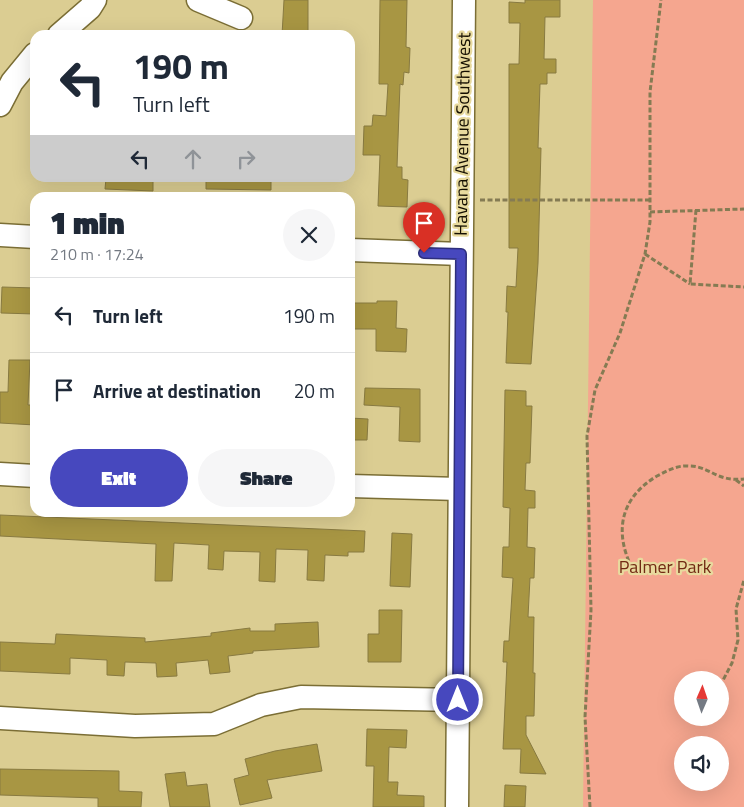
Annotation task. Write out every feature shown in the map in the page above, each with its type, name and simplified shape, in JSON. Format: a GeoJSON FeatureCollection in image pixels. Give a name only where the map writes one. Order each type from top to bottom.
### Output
{"type":"FeatureCollection","features":[{"type":"Feature","properties":{"kind":"street"},"geometry":{"type":"LineString","coordinates":[[65,30],[90,8],[95,0]]}},
{"type":"Feature","properties":{"kind":"street"},"geometry":{"type":"LineString","coordinates":[[198,0],[240,18]]}},
{"type":"Feature","properties":{"kind":"street","name":"Havana Avenue Southwest"},"geometry":{"type":"LineString","coordinates":[[457,807],[464,0]]}},
{"type":"Feature","properties":{"kind":"street"},"geometry":{"type":"LineString","coordinates":[[0,105],[12,82],[30,60]]}},
{"type":"Feature","properties":{"kind":"street"},"geometry":{"type":"LineString","coordinates":[[0,235],[30,237]]}},
{"type":"Feature","properties":{"kind":"street"},"geometry":{"type":"LineString","coordinates":[[355,250],[461,254]]}},
{"type":"Feature","properties":{"kind":"street"},"geometry":{"type":"LineString","coordinates":[[0,474],[30,476]]}},
{"type":"Feature","properties":{"kind":"street"},"geometry":{"type":"LineString","coordinates":[[355,486],[459,489]]}},
{"type":"Feature","properties":{"kind":"street"},"geometry":{"type":"LineString","coordinates":[[0,718],[135,726],[214,724],[261,705],[301,697],[458,700]]}},
{"type":"Feature","properties":{"kind":"path"},"geometry":{"type":"LineString","coordinates":[[590,807],[585,717],[591,610],[587,436],[595,390],[620,332],[645,254],[650,212],[650,92],[661,0]]}},
{"type":"Feature","properties":{"kind":"path"},"geometry":{"type":"LineString","coordinates":[[462,200],[650,200]]}},
{"type":"Feature","properties":{"kind":"path"},"geometry":{"type":"LineString","coordinates":[[650,212],[744,209]]}},
{"type":"Feature","properties":{"kind":"path"},"geometry":{"type":"LineString","coordinates":[[690,284],[696,210]]}},
{"type":"Feature","properties":{"kind":"path"},"geometry":{"type":"LineString","coordinates":[[645,254],[690,284],[744,287]]}},
{"type":"Feature","properties":{"kind":"path"},"geometry":{"type":"LineString","coordinates":[[632,568],[621,536],[624,516],[630,500],[638,491],[652,480],[678,467],[691,466],[720,478],[744,479]]}},
{"type":"Feature","properties":{"kind":"path"},"geometry":{"type":"LineString","coordinates":[[735,480],[744,486]]}},
{"type":"Feature","properties":{"kind":"path"},"geometry":{"type":"LineString","coordinates":[[728,671],[738,640],[736,609],[744,580]]}},
{"type":"Feature","properties":{"kind":"green space","name":"Palmer Park"},"geometry":{"type":"Polygon","coordinates":[[[593,0],[744,0],[744,807],[583,807],[593,0]]]}},
{"type":"Feature","properties":{"kind":"building"},"geometry":{"type":"Polygon","coordinates":[[[284,0],[308,0],[308,30],[282,30],[284,0]]]}},
{"type":"Feature","properties":{"kind":"building"},"geometry":{"type":"Polygon","coordinates":[[[380,0],[407,0],[406,47],[410,48],[409,73],[404,72],[403,85],[400,84],[397,167],[402,167],[402,179],[408,180],[407,207],[378,206],[380,155],[363,155],[364,126],[372,126],[373,115],[386,116],[388,84],[379,84],[380,0]]]}},
{"type":"Feature","properties":{"kind":"building"},"geometry":{"type":"Polygon","coordinates":[[[525,0],[560,0],[560,17],[545,17],[544,59],[556,59],[556,73],[547,73],[547,84],[540,84],[538,148],[541,148],[538,263],[531,364],[506,363],[507,286],[516,287],[518,248],[509,248],[509,64],[519,64],[520,23],[509,23],[509,2],[525,3],[525,0]]]}},
{"type":"Feature","properties":{"kind":"building"},"geometry":{"type":"Polygon","coordinates":[[[106,182],[153,182],[153,191],[105,189],[106,182]]]}},
{"type":"Feature","properties":{"kind":"building"},"geometry":{"type":"Polygon","coordinates":[[[206,182],[271,182],[271,190],[206,189],[206,182]]]}},
{"type":"Feature","properties":{"kind":"building"},"geometry":{"type":"Polygon","coordinates":[[[2,287],[30,288],[30,314],[1,313],[2,287]]]}},
{"type":"Feature","properties":{"kind":"building"},"geometry":{"type":"Polygon","coordinates":[[[377,301],[397,301],[396,328],[407,329],[406,352],[376,351],[376,329],[355,329],[355,303],[377,303],[377,301]]]}},
{"type":"Feature","properties":{"kind":"building"},"geometry":{"type":"Polygon","coordinates":[[[9,360],[30,360],[28,405],[30,405],[30,425],[0,423],[0,392],[8,392],[9,360]]]}},
{"type":"Feature","properties":{"kind":"building"},"geometry":{"type":"Polygon","coordinates":[[[365,388],[420,389],[420,442],[399,441],[400,407],[364,405],[365,388]]]}},
{"type":"Feature","properties":{"kind":"building"},"geometry":{"type":"Polygon","coordinates":[[[505,390],[526,391],[526,406],[532,406],[530,463],[526,463],[525,490],[535,491],[535,508],[528,508],[527,547],[535,548],[534,578],[530,578],[528,617],[534,617],[533,673],[535,673],[534,716],[526,716],[526,735],[546,774],[520,773],[521,749],[503,749],[507,662],[503,662],[504,641],[509,641],[513,578],[502,577],[503,547],[509,547],[510,508],[503,507],[505,390]]]}},
{"type":"Feature","properties":{"kind":"building"},"geometry":{"type":"Polygon","coordinates":[[[355,418],[368,419],[367,440],[355,440],[355,418]]]}},
{"type":"Feature","properties":{"kind":"building"},"geometry":{"type":"Polygon","coordinates":[[[0,515],[365,531],[364,552],[348,552],[348,556],[325,555],[324,581],[307,580],[308,550],[276,549],[275,582],[259,581],[260,552],[224,551],[223,570],[208,569],[209,545],[174,543],[172,581],[155,581],[156,544],[0,536],[0,515]]]}},
{"type":"Feature","properties":{"kind":"building"},"geometry":{"type":"Polygon","coordinates":[[[392,533],[412,534],[410,587],[390,586],[392,533]]]}},
{"type":"Feature","properties":{"kind":"building"},"geometry":{"type":"Polygon","coordinates":[[[379,610],[402,610],[401,662],[368,662],[368,634],[379,634],[379,610]]]}},
{"type":"Feature","properties":{"kind":"building"},"geometry":{"type":"Polygon","coordinates":[[[318,622],[319,647],[253,651],[253,653],[228,656],[230,672],[210,674],[208,660],[176,663],[177,676],[157,677],[156,663],[125,662],[124,676],[107,675],[107,660],[70,658],[70,674],[0,671],[0,642],[55,644],[56,634],[145,638],[145,642],[211,636],[211,633],[250,628],[250,631],[275,631],[275,624],[318,622]]]}},
{"type":"Feature","properties":{"kind":"building"},"geometry":{"type":"Polygon","coordinates":[[[367,729],[407,730],[406,748],[389,747],[388,782],[398,782],[397,795],[424,796],[424,807],[373,807],[374,766],[366,766],[367,729]]]}},
{"type":"Feature","properties":{"kind":"building"},"geometry":{"type":"Polygon","coordinates":[[[317,744],[322,771],[267,780],[272,798],[240,805],[234,779],[249,775],[245,759],[275,751],[317,744]]]}},
{"type":"Feature","properties":{"kind":"building"},"geometry":{"type":"Polygon","coordinates":[[[0,769],[119,771],[119,791],[142,792],[141,807],[98,807],[98,798],[0,795],[0,769]]]}},
{"type":"Feature","properties":{"kind":"building"},"geometry":{"type":"Polygon","coordinates":[[[185,772],[187,786],[207,784],[210,807],[170,807],[165,774],[185,772]]]}},
{"type":"Feature","properties":{"kind":"building"},"geometry":{"type":"Polygon","coordinates":[[[505,785],[526,786],[525,807],[504,807],[505,785]]]}},
{"type":"Feature","properties":{"kind":"route"},"geometry":{"type":"LineString","coordinates":[[424,253],[461,254],[458,700]]}}]}
